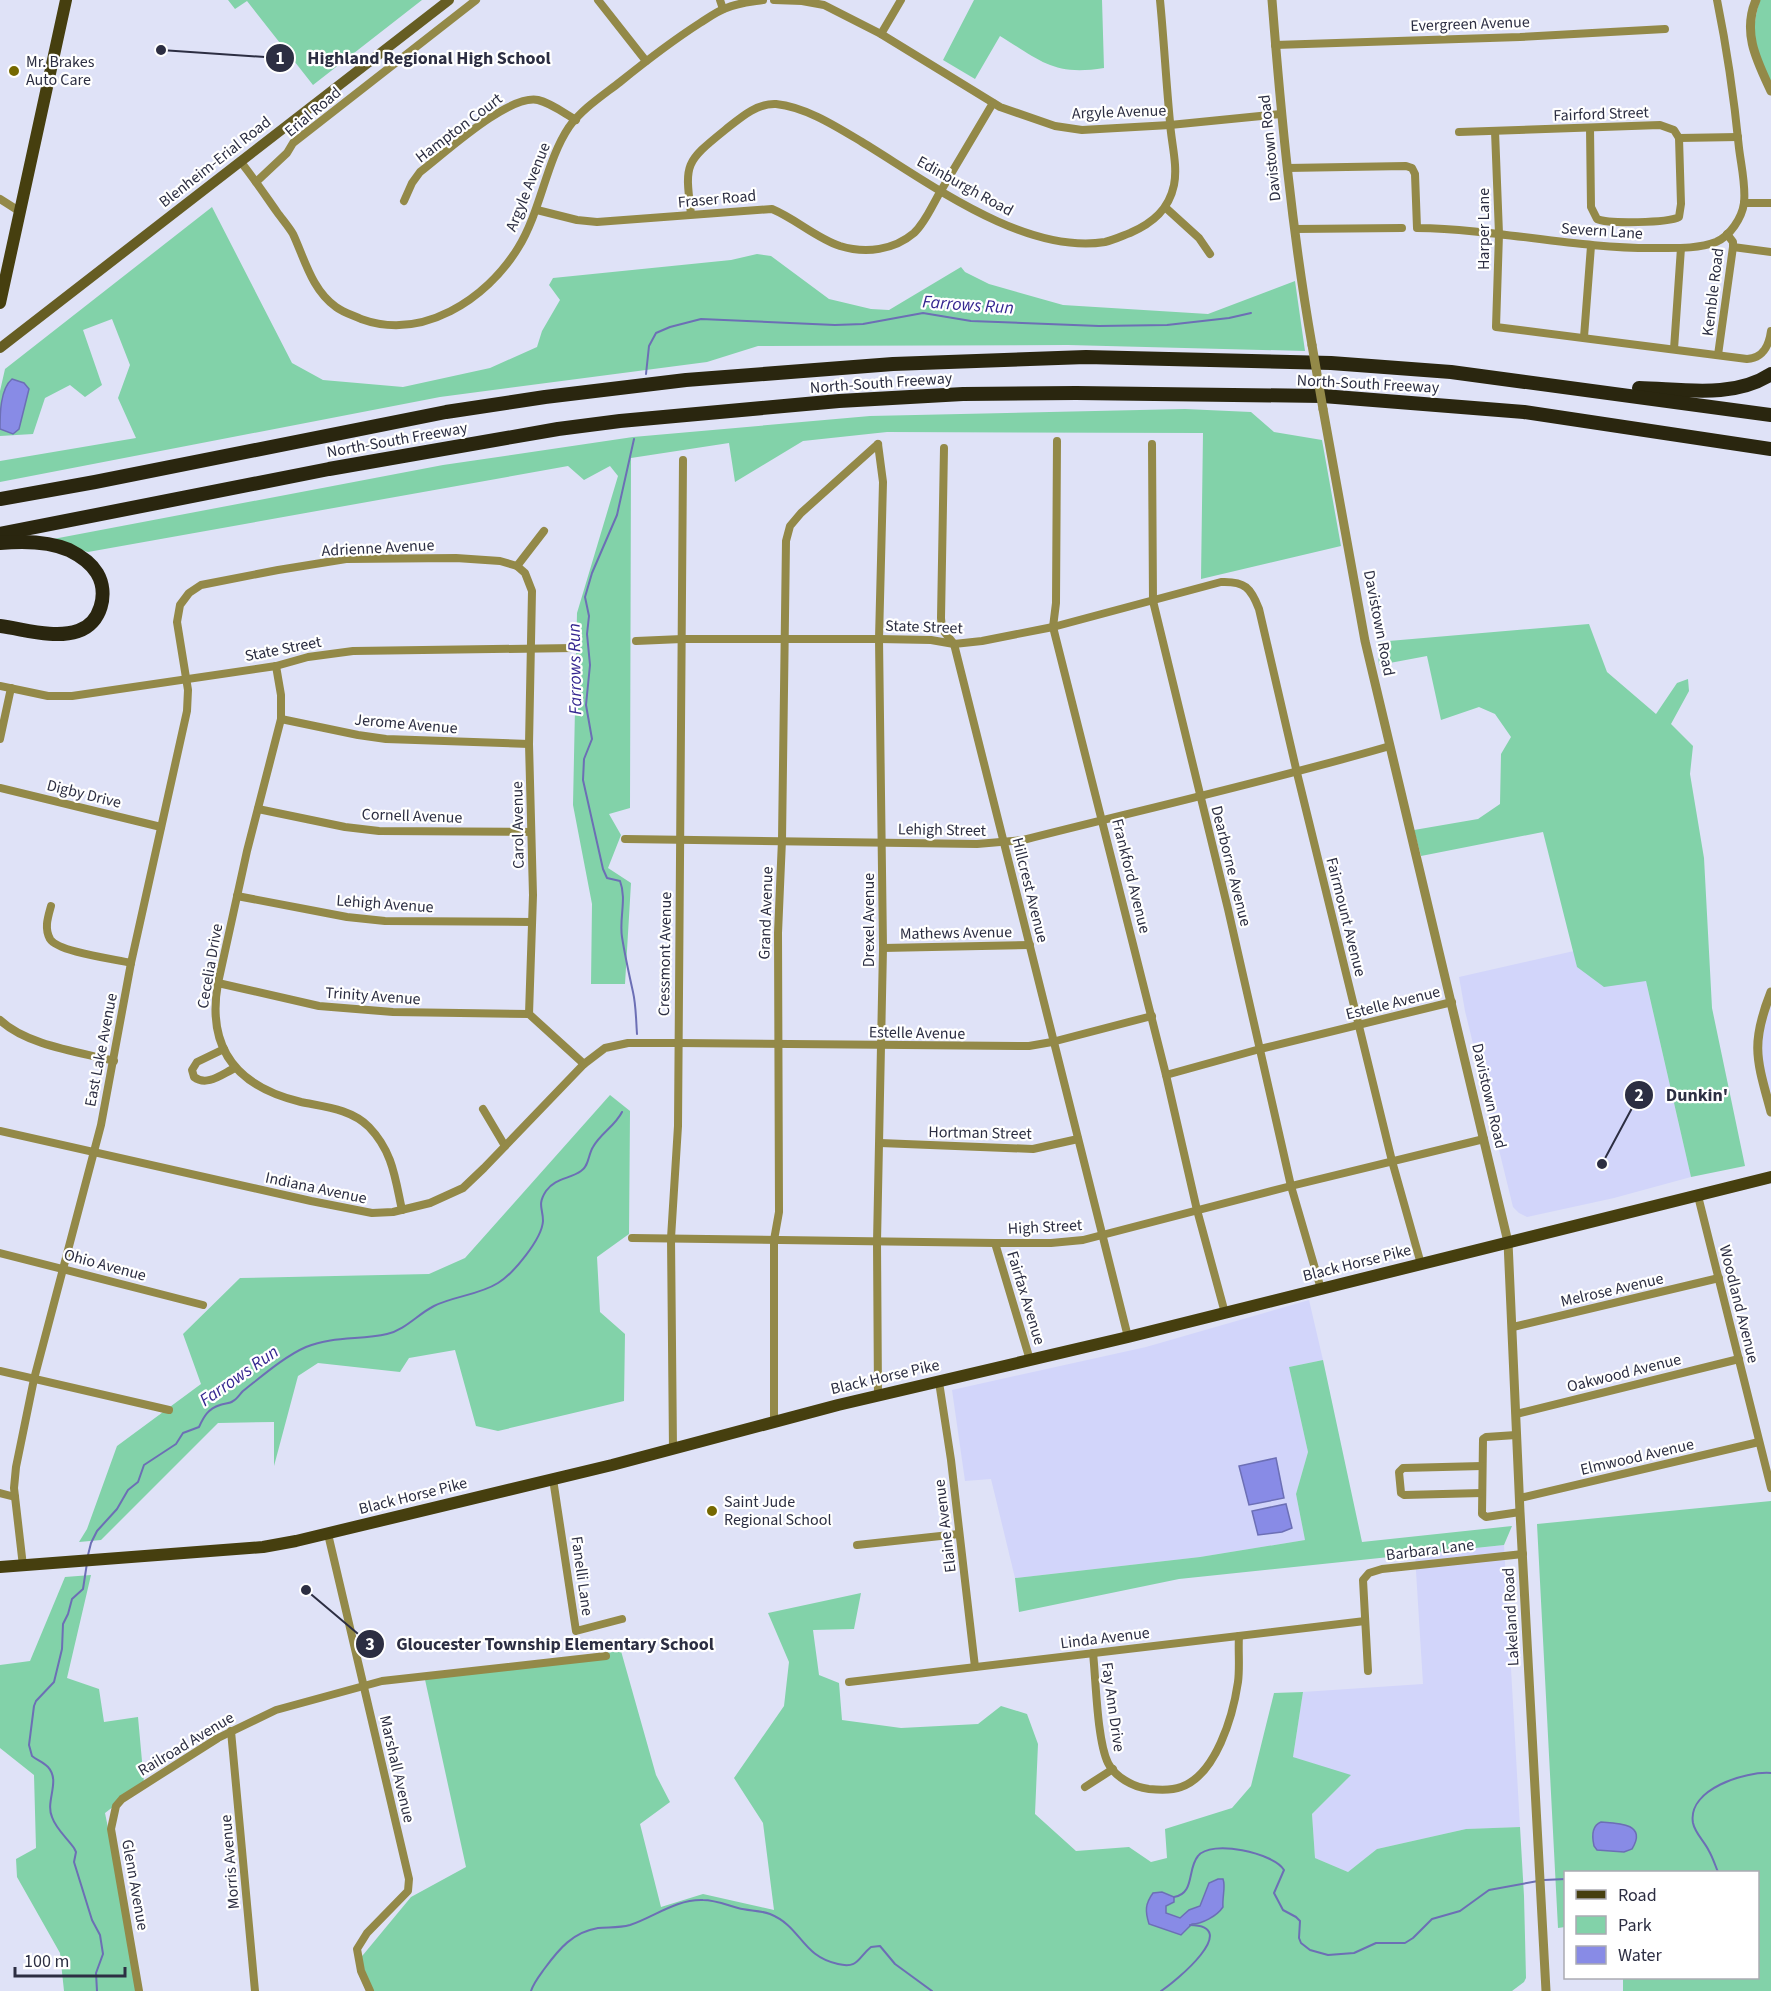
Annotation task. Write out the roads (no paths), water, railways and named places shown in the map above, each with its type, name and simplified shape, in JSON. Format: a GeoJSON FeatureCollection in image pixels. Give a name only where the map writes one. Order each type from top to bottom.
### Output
{"type":"FeatureCollection","features":[{"type":"Feature","properties":{"kind":"highway","name":"North-South Freeway"},"geometry":{"type":"LineString","coordinates":[[0,498],[95,482],[446,412],[545,397],[686,380],[893,364],[1086,357],[1331,363],[1451,372],[1771,415]]}},
{"type":"Feature","properties":{"kind":"highway"},"geometry":{"type":"LineString","coordinates":[[1583,388],[1694,391],[1729,389],[1756,382],[1771,374]]}},
{"type":"Feature","properties":{"kind":"highway","name":"North-South Freeway"},"geometry":{"type":"LineString","coordinates":[[0,534],[340,467],[548,431],[620,421],[838,401],[963,394],[1323,396],[1524,412],[1771,449]]}},
{"type":"Feature","properties":{"kind":"highway"},"geometry":{"type":"LineString","coordinates":[[1676,434],[1771,459]]}},
{"type":"Feature","properties":{"kind":"highway"},"geometry":{"type":"LineString","coordinates":[[0,543],[39,544],[68,550],[80,556],[97,573],[102,584],[98,615],[92,623],[78,631],[66,634],[50,633],[0,626]]}},
{"type":"Feature","properties":{"kind":"main road"},"geometry":{"type":"LineString","coordinates":[[0,303],[66,0]]}},
{"type":"Feature","properties":{"kind":"main road","name":"Blenheim-Erial Road"},"geometry":{"type":"LineString","coordinates":[[0,348],[449,0]]}},
{"type":"Feature","properties":{"kind":"main road","name":"Black Horse Pike"},"geometry":{"type":"LineString","coordinates":[[0,1567],[263,1547],[328,1534],[878,1396],[1128,1337],[1771,1177]]}},
{"type":"Feature","properties":{"kind":"street","name":"Erial Road"},"geometry":{"type":"LineString","coordinates":[[256,182],[287,153],[293,143],[476,0]]}},
{"type":"Feature","properties":{"kind":"street"},"geometry":{"type":"LineString","coordinates":[[598,0],[646,61]]}},
{"type":"Feature","properties":{"kind":"street"},"geometry":{"type":"LineString","coordinates":[[720,0],[723,9]]}},
{"type":"Feature","properties":{"kind":"street","name":"Argyle Avenue"},"geometry":{"type":"LineString","coordinates":[[240,161],[292,233],[302,258],[323,296],[347,313],[370,322],[391,326],[429,321],[447,314],[471,299],[491,282],[518,249],[537,210],[560,143],[583,111],[671,42],[723,9],[741,3],[763,0]]}},
{"type":"Feature","properties":{"kind":"street","name":"Argyle Avenue"},"geometry":{"type":"LineString","coordinates":[[774,0],[824,5],[881,34],[993,103],[1042,122],[1082,130],[1281,114]]}},
{"type":"Feature","properties":{"kind":"street"},"geometry":{"type":"LineString","coordinates":[[881,34],[901,0]]}},
{"type":"Feature","properties":{"kind":"street"},"geometry":{"type":"LineString","coordinates":[[1160,0],[1175,172],[1166,208],[1199,238],[1210,254]]}},
{"type":"Feature","properties":{"kind":"street","name":"Davistown Road"},"geometry":{"type":"LineString","coordinates":[[1272,0],[1281,114],[1295,229],[1323,410],[1365,641],[1508,1242]]}},
{"type":"Feature","properties":{"kind":"street"},"geometry":{"type":"LineString","coordinates":[[1717,0],[1727,49],[1744,203],[1733,227],[1727,234]]}},
{"type":"Feature","properties":{"kind":"street"},"geometry":{"type":"LineString","coordinates":[[1756,0],[1750,23],[1751,44],[1771,91]]}},
{"type":"Feature","properties":{"kind":"street","name":"Evergreen Avenue"},"geometry":{"type":"LineString","coordinates":[[1275,45],[1520,37],[1665,29]]}},
{"type":"Feature","properties":{"kind":"street","name":"Hampton Court"},"geometry":{"type":"LineString","coordinates":[[404,201],[420,172],[503,108],[526,100],[538,100],[576,120]]}},
{"type":"Feature","properties":{"kind":"street","name":"Fraser Road"},"geometry":{"type":"LineString","coordinates":[[537,210],[577,220],[597,222],[772,208],[790,216],[829,242],[852,249],[868,250],[897,244],[920,228],[993,103]]}},
{"type":"Feature","properties":{"kind":"street","name":"Edinburgh Road"},"geometry":{"type":"LineString","coordinates":[[691,214],[687,178],[693,158],[743,116],[770,104],[798,108],[843,131],[975,211],[1022,231],[1051,240],[1085,243],[1113,240],[1137,230],[1166,208]]}},
{"type":"Feature","properties":{"kind":"street","name":"Fairford Street"},"geometry":{"type":"LineString","coordinates":[[1459,132],[1660,125],[1674,130],[1679,138],[1738,137]]}},
{"type":"Feature","properties":{"kind":"street"},"geometry":{"type":"LineString","coordinates":[[1590,128],[1591,207],[1597,219],[1607,222],[1676,220],[1679,217],[1681,204],[1679,138]]}},
{"type":"Feature","properties":{"kind":"street","name":"Harper Lane"},"geometry":{"type":"LineString","coordinates":[[1495,131],[1499,234],[1496,327],[1584,337]]}},
{"type":"Feature","properties":{"kind":"street","name":"Severn Lane"},"geometry":{"type":"LineString","coordinates":[[1287,168],[1406,166],[1412,168],[1415,174],[1418,228],[1456,229],[1591,246],[1630,248],[1681,248],[1709,244],[1727,234]]}},
{"type":"Feature","properties":{"kind":"street"},"geometry":{"type":"LineString","coordinates":[[0,199],[19,212]]}},
{"type":"Feature","properties":{"kind":"street"},"geometry":{"type":"LineString","coordinates":[[1744,203],[1771,203]]}},
{"type":"Feature","properties":{"kind":"street"},"geometry":{"type":"LineString","coordinates":[[1295,229],[1402,228]]}},
{"type":"Feature","properties":{"kind":"street","name":"Kemble Road"},"geometry":{"type":"LineString","coordinates":[[1718,355],[1733,247],[1733,242],[1727,234]]}},
{"type":"Feature","properties":{"kind":"street"},"geometry":{"type":"LineString","coordinates":[[1591,246],[1584,337],[1755,359],[1766,348],[1771,330]]}},
{"type":"Feature","properties":{"kind":"street"},"geometry":{"type":"LineString","coordinates":[[1733,247],[1771,252]]}},
{"type":"Feature","properties":{"kind":"street"},"geometry":{"type":"LineString","coordinates":[[1674,349],[1681,248]]}},
{"type":"Feature","properties":{"kind":"street","name":"Frankford Avenue"},"geometry":{"type":"LineString","coordinates":[[1057,441],[1056,603],[1053,627],[1152,1016],[1197,1210],[1225,1313]]}},
{"type":"Feature","properties":{"kind":"street","name":"Drexel Avenue"},"geometry":{"type":"LineString","coordinates":[[878,444],[883,482],[879,639],[883,948],[877,1242],[878,1396]]}},
{"type":"Feature","properties":{"kind":"street","name":"Grand Avenue"},"geometry":{"type":"LineString","coordinates":[[774,1422],[774,1240],[778,1212],[778,933],[782,840],[787,532],[801,513],[878,444]]}},
{"type":"Feature","properties":{"kind":"street","name":"Dearborne Avenue"},"geometry":{"type":"LineString","coordinates":[[1152,444],[1153,601],[1291,1186],[1321,1289]]}},
{"type":"Feature","properties":{"kind":"street","name":"Hillcrest Avenue"},"geometry":{"type":"LineString","coordinates":[[944,448],[940,618],[942,628],[954,644],[1030,945],[1052,1042],[1128,1337]]}},
{"type":"Feature","properties":{"kind":"street","name":"Cressmont Avenue"},"geometry":{"type":"LineString","coordinates":[[673,1449],[671,1238],[678,1126],[683,460]]}},
{"type":"Feature","properties":{"kind":"street"},"geometry":{"type":"LineString","coordinates":[[517,566],[544,531]]}},
{"type":"Feature","properties":{"kind":"street","name":"Adrienne Avenue"},"geometry":{"type":"LineString","coordinates":[[240,577],[346,560],[385,558],[500,561],[517,566]]}},
{"type":"Feature","properties":{"kind":"street","name":"Carol Avenue"},"geometry":{"type":"LineString","coordinates":[[517,566],[525,573],[532,591],[530,1014]]}},
{"type":"Feature","properties":{"kind":"street","name":"East Lake Avenue"},"geometry":{"type":"LineString","coordinates":[[23,1566],[15,1497],[16,1467],[34,1378],[93,1153],[114,1061],[131,963],[188,711],[186,680],[177,622],[180,605],[189,593],[201,585],[240,577]]}},
{"type":"Feature","properties":{"kind":"street","name":"State Street"},"geometry":{"type":"LineString","coordinates":[[636,641],[879,639],[931,640],[954,644],[1053,627],[1221,582],[1239,583]]}},
{"type":"Feature","properties":{"kind":"street","name":"Fairmount Avenue"},"geometry":{"type":"LineString","coordinates":[[1239,583],[1250,590],[1260,609],[1297,773],[1392,1161],[1421,1264]]}},
{"type":"Feature","properties":{"kind":"street","name":"State Street"},"geometry":{"type":"LineString","coordinates":[[0,686],[48,696],[72,696],[276,666],[308,657],[353,651],[574,648]]}},
{"type":"Feature","properties":{"kind":"street","name":"Cecelia Drive"},"geometry":{"type":"LineString","coordinates":[[276,666],[281,695],[281,719],[237,896],[218,984],[215,1019],[218,1033],[235,1068],[251,1083],[267,1092],[344,1112],[367,1126],[383,1144],[391,1159],[402,1210]]}},
{"type":"Feature","properties":{"kind":"street"},"geometry":{"type":"LineString","coordinates":[[0,739],[11,688]]}},
{"type":"Feature","properties":{"kind":"street","name":"Jerome Avenue"},"geometry":{"type":"LineString","coordinates":[[281,719],[386,739],[530,744]]}},
{"type":"Feature","properties":{"kind":"street","name":"Lehigh Street"},"geometry":{"type":"LineString","coordinates":[[625,839],[1004,843],[1297,773],[1390,746]]}},
{"type":"Feature","properties":{"kind":"street","name":"Digby Drive"},"geometry":{"type":"LineString","coordinates":[[0,788],[161,827]]}},
{"type":"Feature","properties":{"kind":"street","name":"Cornell Avenue"},"geometry":{"type":"LineString","coordinates":[[258,809],[345,827],[379,831],[531,832]]}},
{"type":"Feature","properties":{"kind":"street","name":"Lehigh Avenue"},"geometry":{"type":"LineString","coordinates":[[237,896],[347,917],[385,921],[532,922]]}},
{"type":"Feature","properties":{"kind":"street"},"geometry":{"type":"LineString","coordinates":[[51,906],[46,928],[54,944],[131,963]]}},
{"type":"Feature","properties":{"kind":"street","name":"Mathews Avenue"},"geometry":{"type":"LineString","coordinates":[[883,948],[1030,945]]}},
{"type":"Feature","properties":{"kind":"street","name":"Trinity Avenue"},"geometry":{"type":"LineString","coordinates":[[218,984],[319,1006],[393,1012],[530,1014]]}},
{"type":"Feature","properties":{"kind":"street"},"geometry":{"type":"LineString","coordinates":[[1771,992],[1760,1023],[1757,1043],[1759,1068],[1771,1112]]}},
{"type":"Feature","properties":{"kind":"street","name":"Estelle Avenue"},"geometry":{"type":"LineString","coordinates":[[1166,1075],[1260,1049],[1452,1002]]}},
{"type":"Feature","properties":{"kind":"street"},"geometry":{"type":"LineString","coordinates":[[530,1014],[584,1064]]}},
{"type":"Feature","properties":{"kind":"street","name":"Estelle Avenue"},"geometry":{"type":"LineString","coordinates":[[678,1043],[1029,1046],[1152,1016]]}},
{"type":"Feature","properties":{"kind":"street"},"geometry":{"type":"LineString","coordinates":[[0,1020],[37,1041],[114,1061]]}},
{"type":"Feature","properties":{"kind":"street","name":"Indiana Avenue"},"geometry":{"type":"LineString","coordinates":[[0,1131],[372,1213],[402,1210],[430,1203],[463,1188],[584,1064],[605,1048],[628,1044],[678,1043]]}},
{"type":"Feature","properties":{"kind":"street"},"geometry":{"type":"LineString","coordinates":[[224,1049],[197,1062],[192,1070],[194,1078],[201,1082],[210,1081],[235,1068]]}},
{"type":"Feature","properties":{"kind":"street"},"geometry":{"type":"LineString","coordinates":[[483,1109],[506,1146]]}},
{"type":"Feature","properties":{"kind":"street","name":"Hortman Street"},"geometry":{"type":"LineString","coordinates":[[880,1143],[1033,1149],[1078,1139]]}},
{"type":"Feature","properties":{"kind":"street","name":"High Street"},"geometry":{"type":"LineString","coordinates":[[632,1238],[995,1243],[1051,1243],[1083,1240],[1484,1139]]}},
{"type":"Feature","properties":{"kind":"street","name":"Woodland Avenue"},"geometry":{"type":"LineString","coordinates":[[1698,1196],[1771,1488]]}},
{"type":"Feature","properties":{"kind":"street","name":"Lakeland Road"},"geometry":{"type":"LineString","coordinates":[[1508,1242],[1546,1991]]}},
{"type":"Feature","properties":{"kind":"street","name":"Fairfax Avenue"},"geometry":{"type":"LineString","coordinates":[[995,1243],[1030,1360]]}},
{"type":"Feature","properties":{"kind":"street","name":"Ohio Avenue"},"geometry":{"type":"LineString","coordinates":[[0,1253],[203,1305]]}},
{"type":"Feature","properties":{"kind":"street","name":"Melrose Avenue"},"geometry":{"type":"LineString","coordinates":[[1513,1327],[1719,1278]]}},
{"type":"Feature","properties":{"kind":"street","name":"Oakwood Avenue"},"geometry":{"type":"LineString","coordinates":[[1516,1414],[1739,1359]]}},
{"type":"Feature","properties":{"kind":"street"},"geometry":{"type":"LineString","coordinates":[[0,1371],[170,1410]]}},
{"type":"Feature","properties":{"kind":"street","name":"Elaine Avenue"},"geometry":{"type":"LineString","coordinates":[[939,1382],[975,1667]]}},
{"type":"Feature","properties":{"kind":"street"},"geometry":{"type":"LineString","coordinates":[[1516,1435],[1483,1439],[1482,1493],[1484,1516],[1520,1512]]}},
{"type":"Feature","properties":{"kind":"street","name":"Elmwood Avenue"},"geometry":{"type":"LineString","coordinates":[[1520,1498],[1760,1442]]}},
{"type":"Feature","properties":{"kind":"street"},"geometry":{"type":"LineString","coordinates":[[1482,1466],[1403,1468],[1399,1472],[1401,1493],[1404,1496],[1482,1493]]}},
{"type":"Feature","properties":{"kind":"street","name":"Fanelli Lane"},"geometry":{"type":"LineString","coordinates":[[553,1479],[576,1631],[622,1619]]}},
{"type":"Feature","properties":{"kind":"street"},"geometry":{"type":"LineString","coordinates":[[0,1493],[15,1497]]}},
{"type":"Feature","properties":{"kind":"street","name":"Marshall Avenue"},"geometry":{"type":"LineString","coordinates":[[328,1534],[410,1884],[408,1892],[367,1933],[357,1949],[361,1971],[370,1991]]}},
{"type":"Feature","properties":{"kind":"street"},"geometry":{"type":"LineString","coordinates":[[857,1545],[959,1534]]}},
{"type":"Feature","properties":{"kind":"street","name":"Barbara Lane"},"geometry":{"type":"LineString","coordinates":[[1368,1671],[1363,1580],[1370,1573],[1398,1566],[1523,1554]]}},
{"type":"Feature","properties":{"kind":"street","name":"Linda Avenue"},"geometry":{"type":"LineString","coordinates":[[849,1682],[1365,1621]]}},
{"type":"Feature","properties":{"kind":"street","name":"Fay Ann Drive"},"geometry":{"type":"LineString","coordinates":[[1093,1653],[1103,1750],[1113,1769],[1129,1782],[1148,1788],[1170,1790],[1195,1780],[1214,1757],[1229,1721],[1238,1679],[1239,1636]]}},
{"type":"Feature","properties":{"kind":"street","name":"Railroad Avenue"},"geometry":{"type":"LineString","coordinates":[[112,1819],[116,1806],[122,1799],[218,1738],[276,1710],[363,1685],[434,1674],[606,1656]]}},
{"type":"Feature","properties":{"kind":"street","name":"Morris Avenue"},"geometry":{"type":"LineString","coordinates":[[231,1731],[255,1991]]}},
{"type":"Feature","properties":{"kind":"street"},"geometry":{"type":"LineString","coordinates":[[1085,1787],[1113,1769]]}},
{"type":"Feature","properties":{"kind":"street","name":"Glenn Avenue"},"geometry":{"type":"LineString","coordinates":[[112,1819],[111,1829],[139,1991]]}},
{"type":"Feature","properties":{"kind":"water"},"geometry":{"type":"Polygon","coordinates":[[[12,379],[24,383],[29,389],[19,429],[13,434],[0,429],[3,396],[12,379]]]}},
{"type":"Feature","properties":{"kind":"water"},"geometry":{"type":"Polygon","coordinates":[[[1276,1458],[1284,1498],[1249,1505],[1239,1466],[1276,1458]]]}},
{"type":"Feature","properties":{"kind":"water"},"geometry":{"type":"Polygon","coordinates":[[[1286,1504],[1292,1528],[1282,1532],[1258,1535],[1252,1511],[1286,1504]]]}},
{"type":"Feature","properties":{"kind":"water"},"geometry":{"type":"Polygon","coordinates":[[[1601,1822],[1622,1824],[1633,1829],[1636,1840],[1632,1849],[1624,1852],[1597,1850],[1594,1846],[1593,1832],[1595,1826],[1601,1822]]]}},
{"type":"Feature","properties":{"kind":"water"},"geometry":{"type":"Polygon","coordinates":[[[1223,1879],[1224,1882],[1223,1907],[1213,1916],[1200,1923],[1192,1924],[1181,1935],[1149,1924],[1146,1908],[1153,1893],[1162,1892],[1174,1897],[1174,1902],[1166,1906],[1166,1913],[1180,1918],[1189,1910],[1200,1906],[1209,1883],[1223,1879]]]}},
{"type":"Feature","properties":{"kind":"waterway","name":"Farrows Run"},"geometry":{"type":"LineString","coordinates":[[646,374],[649,346],[656,333],[701,319],[835,325],[863,324],[923,313],[971,321],[1099,326],[1167,325],[1229,318],[1251,313]]}},
{"type":"Feature","properties":{"kind":"waterway","name":"Farrows Run"},"geometry":{"type":"LineString","coordinates":[[634,439],[617,515],[592,573],[585,597],[589,616],[587,634],[590,665],[586,705],[592,739],[584,759],[583,780],[603,869],[607,878],[620,881],[622,888],[622,937],[634,997],[637,1034]]}},
{"type":"Feature","properties":{"kind":"waterway","name":"Farrows Run"},"geometry":{"type":"LineString","coordinates":[[88,1555],[97,1531],[117,1509],[128,1490],[138,1482],[144,1465],[176,1444],[183,1433],[199,1427],[209,1411],[232,1402],[273,1367],[306,1347],[326,1341],[394,1332],[434,1306],[498,1283],[519,1264],[538,1237],[543,1221],[541,1203],[546,1191],[558,1181],[584,1169],[596,1142],[622,1112]]}},
{"type":"Feature","properties":{"kind":"waterway","name":"Farrows Run"},"geometry":{"type":"LineString","coordinates":[[87,1563],[83,1589],[72,1599],[63,1624],[62,1649],[54,1682],[34,1706],[29,1745],[32,1756],[46,1765],[52,1773],[50,1811],[56,1826],[76,1852],[74,1862],[92,1920],[100,1935],[103,1954],[96,1973],[97,1991]]}},
{"type":"Feature","properties":{"kind":"waterway"},"geometry":{"type":"LineString","coordinates":[[1718,1871],[1693,1823],[1694,1811],[1699,1801],[1720,1784],[1747,1775],[1771,1773]]}},
{"type":"Feature","properties":{"kind":"waterway"},"geometry":{"type":"LineString","coordinates":[[1174,1897],[1185,1891],[1195,1861],[1205,1851],[1228,1848],[1268,1858],[1284,1870],[1274,1893],[1283,1910],[1300,1921],[1301,1943],[1310,1950],[1328,1955],[1354,1953],[1376,1943],[1405,1943],[1432,1919],[1460,1911],[1489,1890],[1538,1881]]}},
{"type":"Feature","properties":{"kind":"waterway"},"geometry":{"type":"LineString","coordinates":[[1544,1880],[1564,1879]]}},
{"type":"Feature","properties":{"kind":"waterway"},"geometry":{"type":"LineString","coordinates":[[531,1991],[556,1954],[567,1942],[581,1933],[598,1928],[630,1925],[674,1905],[693,1900],[716,1902],[770,1914],[789,1926],[816,1955],[838,1964],[850,1965],[858,1961],[871,1947],[880,1946],[895,1964],[932,1991]]}},
{"type":"Feature","properties":{"kind":"waterway"},"geometry":{"type":"LineString","coordinates":[[1161,1991],[1179,1977],[1201,1955],[1208,1944],[1210,1934],[1205,1928],[1190,1925]]}},
{"type":"Feature","properties":{"kind":"place","name":"Highland Regional High School"},"geometry":{"type":"Point","coordinates":[161,50]}},
{"type":"Feature","properties":{"kind":"place","name":"Mr. Brakes Auto Care"},"geometry":{"type":"Point","coordinates":[14,71]}},
{"type":"Feature","properties":{"kind":"place","name":"Dunkin'"},"geometry":{"type":"Point","coordinates":[1602,1164]}},
{"type":"Feature","properties":{"kind":"place","name":"Saint Jude Regional School"},"geometry":{"type":"Point","coordinates":[712,1511]}},
{"type":"Feature","properties":{"kind":"place","name":"Gloucester Township Elementary School"},"geometry":{"type":"Point","coordinates":[306,1590]}}]}
